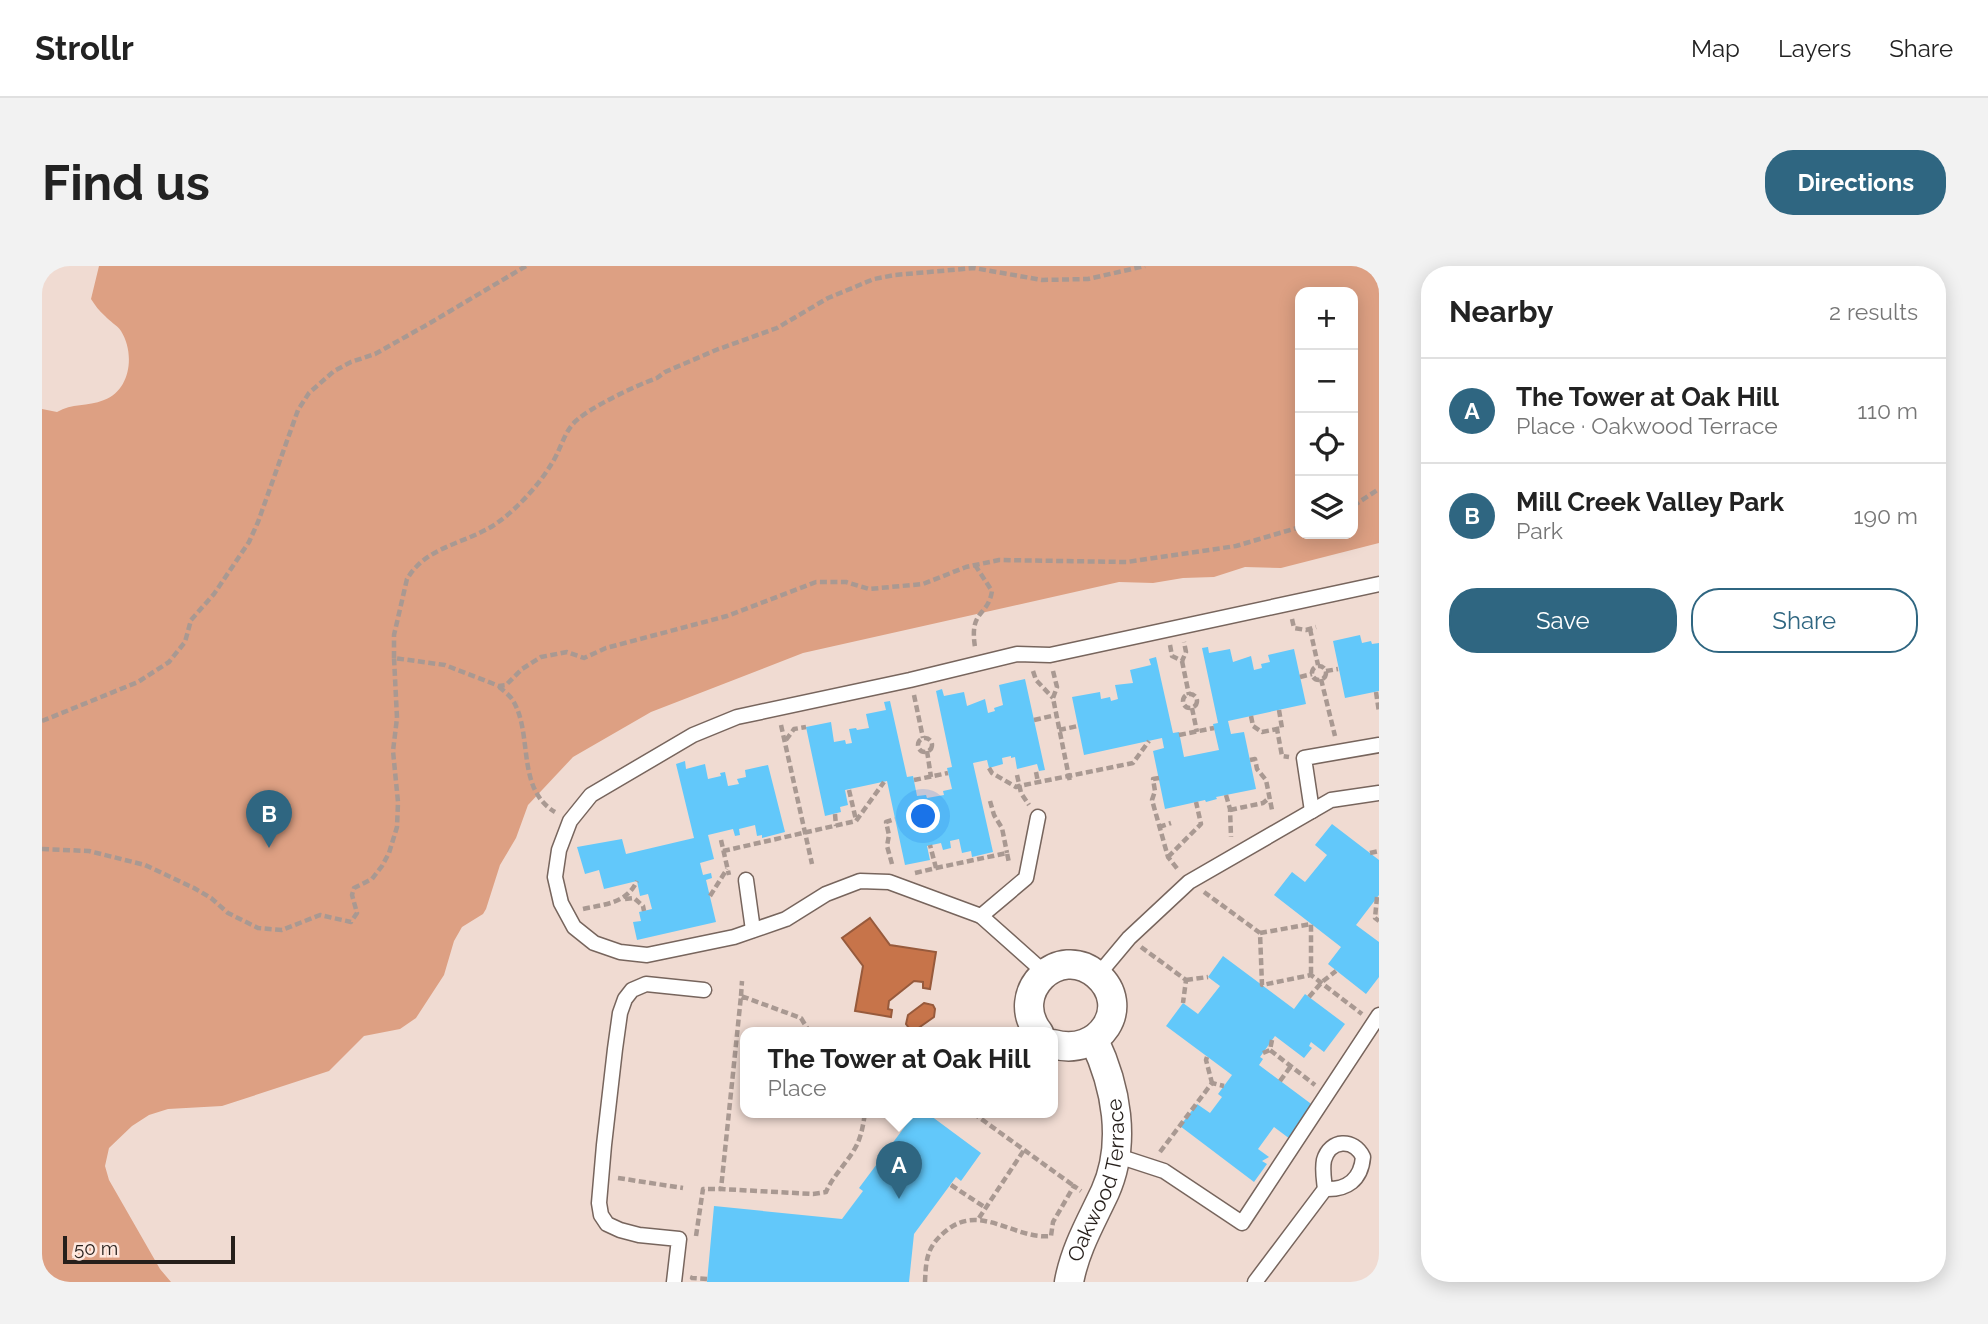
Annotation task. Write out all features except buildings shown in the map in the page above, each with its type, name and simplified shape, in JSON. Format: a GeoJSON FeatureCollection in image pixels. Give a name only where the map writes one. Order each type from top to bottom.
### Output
{"type":"FeatureCollection","features":[{"type":"Feature","properties":{"kind":"street"},"geometry":{"type":"LineString","coordinates":[[1035,1027],[1031,1021],[1029,1000],[1037,980],[1045,973],[1053,968],[1072,965],[1081,966],[1098,975],[1108,990],[1111,1009],[1106,1026],[1094,1040],[1074,1047],[1058,1045]]}},
{"type":"Feature","properties":{"kind":"street","name":"Oakwood Terrace"},"geometry":{"type":"LineString","coordinates":[[1069,1282],[1072,1265],[1106,1188],[1115,1155],[1116,1109],[1112,1086],[1106,1064],[1094,1040]]}},
{"type":"Feature","properties":{"kind":"lane"},"geometry":{"type":"LineString","coordinates":[[1045,973],[981,916],[896,880],[860,881],[826,894],[786,919],[734,937],[647,955],[620,952],[594,943],[574,927],[565,912],[555,877],[559,850],[570,821],[591,795],[693,735],[737,717],[778,710],[1017,654],[1050,655],[1379,584]]}},
{"type":"Feature","properties":{"kind":"lane"},"geometry":{"type":"LineString","coordinates":[[1312,811],[1304,758],[1379,745]]}},
{"type":"Feature","properties":{"kind":"lane"},"geometry":{"type":"LineString","coordinates":[[1098,975],[1129,938],[1189,882],[1331,800],[1379,793]]}},
{"type":"Feature","properties":{"kind":"lane"},"geometry":{"type":"LineString","coordinates":[[981,916],[1026,878],[1038,817]]}},
{"type":"Feature","properties":{"kind":"lane"},"geometry":{"type":"LineString","coordinates":[[746,880],[753,930]]}},
{"type":"Feature","properties":{"kind":"lane"},"geometry":{"type":"LineString","coordinates":[[674,1282],[679,1239],[620,1230],[607,1224],[601,1215],[599,1203],[603,1156],[620,1013],[625,999],[632,990],[646,984],[704,990]]}},
{"type":"Feature","properties":{"kind":"lane"},"geometry":{"type":"LineString","coordinates":[[1115,1155],[1164,1171],[1242,1223],[1377,1019]]}},
{"type":"Feature","properties":{"kind":"lane"},"geometry":{"type":"LineString","coordinates":[[1255,1282],[1325,1189]]}},
{"type":"Feature","properties":{"kind":"path"},"geometry":{"type":"LineString","coordinates":[[42,721],[138,682],[169,662],[184,642],[191,620],[214,594],[249,542],[298,410],[309,393],[334,371],[375,354],[526,266]]}},
{"type":"Feature","properties":{"kind":"path"},"geometry":{"type":"LineString","coordinates":[[42,849],[89,851],[145,865],[194,888],[228,913],[258,928],[282,930],[320,915],[351,922],[357,913],[352,895],[354,888],[372,879],[382,866],[397,827],[398,802],[393,751],[397,718],[394,658],[397,624],[407,579],[431,554],[480,533],[509,513],[552,464],[572,425],[582,415],[693,360],[777,328],[828,298],[874,279],[974,268],[1042,280],[1088,279],[1145,266]]}},
{"type":"Feature","properties":{"kind":"path"},"geometry":{"type":"LineString","coordinates":[[1358,503],[1379,489]]}},
{"type":"Feature","properties":{"kind":"path"},"geometry":{"type":"LineString","coordinates":[[499,686],[506,685],[522,669],[541,657],[567,652],[584,658],[591,657],[606,648],[736,613],[816,582],[846,582],[869,589],[923,584],[975,565],[999,560],[1127,562],[1236,546],[1295,528]]}},
{"type":"Feature","properties":{"kind":"path"},"geometry":{"type":"LineString","coordinates":[[975,565],[992,591],[990,601],[978,613],[974,623],[977,664]]}},
{"type":"Feature","properties":{"kind":"path"},"geometry":{"type":"LineString","coordinates":[[1310,629],[1318,666]]}},
{"type":"Feature","properties":{"kind":"path"},"geometry":{"type":"LineString","coordinates":[[1031,655],[1036,680],[1053,698]]}},
{"type":"Feature","properties":{"kind":"path"},"geometry":{"type":"LineString","coordinates":[[1050,655],[1057,687],[1053,698],[1069,779]]}},
{"type":"Feature","properties":{"kind":"path"},"geometry":{"type":"LineString","coordinates":[[394,658],[445,665],[499,686],[512,699],[536,793],[547,807],[570,821]]}},
{"type":"Feature","properties":{"kind":"path"},"geometry":{"type":"LineString","coordinates":[[1182,662],[1189,695]]}},
{"type":"Feature","properties":{"kind":"path"},"geometry":{"type":"LineString","coordinates":[[1318,666],[1326,671]]}},
{"type":"Feature","properties":{"kind":"path"},"geometry":{"type":"LineString","coordinates":[[1312,674],[1318,666]]}},
{"type":"Feature","properties":{"kind":"path"},"geometry":{"type":"LineString","coordinates":[[1326,671],[1338,669]]}},
{"type":"Feature","properties":{"kind":"path"},"geometry":{"type":"LineString","coordinates":[[1326,671],[1321,680],[1338,752]]}},
{"type":"Feature","properties":{"kind":"path"},"geometry":{"type":"LineString","coordinates":[[1300,677],[1312,674]]}},
{"type":"Feature","properties":{"kind":"path"},"geometry":{"type":"LineString","coordinates":[[1312,674],[1321,680]]}},
{"type":"Feature","properties":{"kind":"path"},"geometry":{"type":"LineString","coordinates":[[911,680],[923,738]]}},
{"type":"Feature","properties":{"kind":"path"},"geometry":{"type":"LineString","coordinates":[[1376,692],[1379,712]]}},
{"type":"Feature","properties":{"kind":"path"},"geometry":{"type":"LineString","coordinates":[[1189,695],[1184,699],[1184,705],[1192,708]]}},
{"type":"Feature","properties":{"kind":"path"},"geometry":{"type":"LineString","coordinates":[[1189,695],[1193,695],[1197,701],[1192,708],[1196,732]]}},
{"type":"Feature","properties":{"kind":"path"},"geometry":{"type":"LineString","coordinates":[[778,710],[813,864]]}},
{"type":"Feature","properties":{"kind":"path"},"geometry":{"type":"LineString","coordinates":[[1251,716],[1253,726],[1262,732],[1282,728],[1279,710]]}},
{"type":"Feature","properties":{"kind":"path"},"geometry":{"type":"LineString","coordinates":[[1034,720],[1056,715]]}},
{"type":"Feature","properties":{"kind":"path"},"geometry":{"type":"LineString","coordinates":[[1059,730],[1078,726]]}},
{"type":"Feature","properties":{"kind":"path"},"geometry":{"type":"LineString","coordinates":[[786,741],[794,729],[806,727]]}},
{"type":"Feature","properties":{"kind":"path"},"geometry":{"type":"LineString","coordinates":[[1179,735],[1214,728]]}},
{"type":"Feature","properties":{"kind":"path"},"geometry":{"type":"LineString","coordinates":[[1277,729],[1282,756],[1304,758]]}},
{"type":"Feature","properties":{"kind":"path"},"geometry":{"type":"LineString","coordinates":[[923,738],[919,747],[926,751],[931,777]]}},
{"type":"Feature","properties":{"kind":"path"},"geometry":{"type":"LineString","coordinates":[[923,738],[928,738],[932,743],[931,748],[926,751]]}},
{"type":"Feature","properties":{"kind":"path"},"geometry":{"type":"LineString","coordinates":[[989,768],[992,773],[1016,787],[1069,779],[1133,763],[1149,741]]}},
{"type":"Feature","properties":{"kind":"path"},"geometry":{"type":"LineString","coordinates":[[1250,760],[1255,759],[1257,769],[1266,780],[1272,810]]}},
{"type":"Feature","properties":{"kind":"path"},"geometry":{"type":"LineString","coordinates":[[1036,772],[1038,782]]}},
{"type":"Feature","properties":{"kind":"path"},"geometry":{"type":"LineString","coordinates":[[914,780],[948,773]]}},
{"type":"Feature","properties":{"kind":"path"},"geometry":{"type":"LineString","coordinates":[[1017,775],[1021,793],[1038,817]]}},
{"type":"Feature","properties":{"kind":"path"},"geometry":{"type":"LineString","coordinates":[[1159,778],[1153,779],[1155,791],[1152,800],[1168,857],[1189,882],[1261,933],[1311,925],[1311,975]]}},
{"type":"Feature","properties":{"kind":"path"},"geometry":{"type":"LineString","coordinates":[[723,851],[856,821],[884,782]]}},
{"type":"Feature","properties":{"kind":"path"},"geometry":{"type":"LineString","coordinates":[[849,790],[856,821]]}},
{"type":"Feature","properties":{"kind":"path"},"geometry":{"type":"LineString","coordinates":[[1226,795],[1234,856]]}},
{"type":"Feature","properties":{"kind":"path"},"geometry":{"type":"LineString","coordinates":[[1230,810],[1263,803],[1263,800],[1269,798]]}},
{"type":"Feature","properties":{"kind":"path"},"geometry":{"type":"LineString","coordinates":[[990,801],[1002,828],[1013,889]]}},
{"type":"Feature","properties":{"kind":"path"},"geometry":{"type":"LineString","coordinates":[[1168,857],[1201,824],[1196,802]]}},
{"type":"Feature","properties":{"kind":"path"},"geometry":{"type":"LineString","coordinates":[[835,814],[836,826]]}},
{"type":"Feature","properties":{"kind":"path"},"geometry":{"type":"LineString","coordinates":[[895,819],[886,822],[889,835],[887,846],[894,870],[898,873],[896,880]]}},
{"type":"Feature","properties":{"kind":"path"},"geometry":{"type":"LineString","coordinates":[[1159,827],[1171,823]]}},
{"type":"Feature","properties":{"kind":"path"},"geometry":{"type":"LineString","coordinates":[[721,840],[730,881]]}},
{"type":"Feature","properties":{"kind":"path"},"geometry":{"type":"LineString","coordinates":[[930,845],[936,868]]}},
{"type":"Feature","properties":{"kind":"path"},"geometry":{"type":"LineString","coordinates":[[1370,853],[1379,851]]}},
{"type":"Feature","properties":{"kind":"path"},"geometry":{"type":"LineString","coordinates":[[896,880],[936,868],[1007,853]]}},
{"type":"Feature","properties":{"kind":"path"},"geometry":{"type":"LineString","coordinates":[[709,895],[727,868]]}},
{"type":"Feature","properties":{"kind":"path"},"geometry":{"type":"LineString","coordinates":[[624,899],[634,889],[637,881]]}},
{"type":"Feature","properties":{"kind":"path"},"geometry":{"type":"LineString","coordinates":[[1377,897],[1375,918],[1379,921]]}},
{"type":"Feature","properties":{"kind":"path"},"geometry":{"type":"LineString","coordinates":[[565,912],[634,898],[643,906],[644,911]]}},
{"type":"Feature","properties":{"kind":"path"},"geometry":{"type":"LineString","coordinates":[[1261,933],[1262,985],[1311,975],[1377,1019]]}},
{"type":"Feature","properties":{"kind":"path"},"geometry":{"type":"LineString","coordinates":[[1129,938],[1185,980],[1208,977]]}},
{"type":"Feature","properties":{"kind":"path"},"geometry":{"type":"LineString","coordinates":[[1310,998],[1322,982],[1336,971]]}},
{"type":"Feature","properties":{"kind":"path"},"geometry":{"type":"LineString","coordinates":[[1184,1003],[1185,980]]}},
{"type":"Feature","properties":{"kind":"path"},"geometry":{"type":"LineString","coordinates":[[721,1189],[742,981]]}},
{"type":"Feature","properties":{"kind":"path"},"geometry":{"type":"LineString","coordinates":[[741,996],[801,1018],[806,1027]]}},
{"type":"Feature","properties":{"kind":"path"},"geometry":{"type":"LineString","coordinates":[[1270,1050],[1272,1040]]}},
{"type":"Feature","properties":{"kind":"path"},"geometry":{"type":"LineString","coordinates":[[1270,1050],[1327,1094]]}},
{"type":"Feature","properties":{"kind":"path"},"geometry":{"type":"LineString","coordinates":[[1263,1053],[1270,1050]]}},
{"type":"Feature","properties":{"kind":"path"},"geometry":{"type":"LineString","coordinates":[[1207,1057],[1212,1083]]}},
{"type":"Feature","properties":{"kind":"path"},"geometry":{"type":"LineString","coordinates":[[1280,1081],[1291,1066]]}},
{"type":"Feature","properties":{"kind":"path"},"geometry":{"type":"LineString","coordinates":[[1212,1083],[1224,1086]]}},
{"type":"Feature","properties":{"kind":"path"},"geometry":{"type":"LineString","coordinates":[[1149,1166],[1212,1083]]}},
{"type":"Feature","properties":{"kind":"path"},"geometry":{"type":"LineString","coordinates":[[696,1239],[703,1189],[813,1194],[826,1192],[832,1179],[855,1149],[864,1118]]}},
{"type":"Feature","properties":{"kind":"path"},"geometry":{"type":"LineString","coordinates":[[980,1118],[1100,1202]]}},
{"type":"Feature","properties":{"kind":"path"},"geometry":{"type":"LineString","coordinates":[[978,1219],[1024,1150]]}},
{"type":"Feature","properties":{"kind":"path"},"geometry":{"type":"LineString","coordinates":[[617,1178],[683,1188]]}},
{"type":"Feature","properties":{"kind":"path"},"geometry":{"type":"LineString","coordinates":[[951,1185],[986,1208]]}},
{"type":"Feature","properties":{"kind":"path"},"geometry":{"type":"LineString","coordinates":[[925,1282],[926,1255],[939,1236],[954,1224],[978,1219],[1038,1237],[1051,1236],[1053,1222],[1074,1186]]}},
{"type":"Feature","properties":{"kind":"path"},"geometry":{"type":"LineString","coordinates":[[694,1265],[692,1278],[707,1279]]}},
{"type":"Feature","properties":{"kind":"shaded area"},"geometry":{"type":"Polygon","coordinates":[[[99,266],[1379,266],[1379,543],[1281,568],[1245,567],[1214,577],[1153,583],[1119,582],[803,653],[651,712],[573,757],[528,805],[516,838],[500,865],[486,909],[483,914],[462,927],[454,941],[444,975],[416,1018],[400,1029],[364,1036],[329,1071],[222,1106],[168,1109],[149,1115],[132,1126],[109,1148],[105,1166],[109,1180],[160,1269],[171,1282],[42,1282],[42,409],[57,412],[68,407],[104,400],[113,395],[125,380],[129,360],[125,340],[119,329],[91,299],[99,266]]]}},
{"type":"Feature","properties":{"kind":"shaded area"},"geometry":{"type":"Polygon","coordinates":[[[870,918],[890,945],[936,952],[930,989],[923,988],[923,982],[914,981],[889,1001],[891,1017],[855,1011],[863,966],[842,938],[870,918]]]}},
{"type":"Feature","properties":{"kind":"shaded area"},"geometry":{"type":"Polygon","coordinates":[[[924,1003],[933,1005],[935,1009],[934,1017],[920,1027],[908,1027],[906,1024],[908,1015],[924,1003]]]}},
{"type":"Feature","properties":{"kind":"place","name":"Mill Creek Valley Park"},"geometry":{"type":"Point","coordinates":[269,848]}},
{"type":"Feature","properties":{"kind":"place","name":"The Tower at Oak Hill"},"geometry":{"type":"Point","coordinates":[899,1199]}}]}
